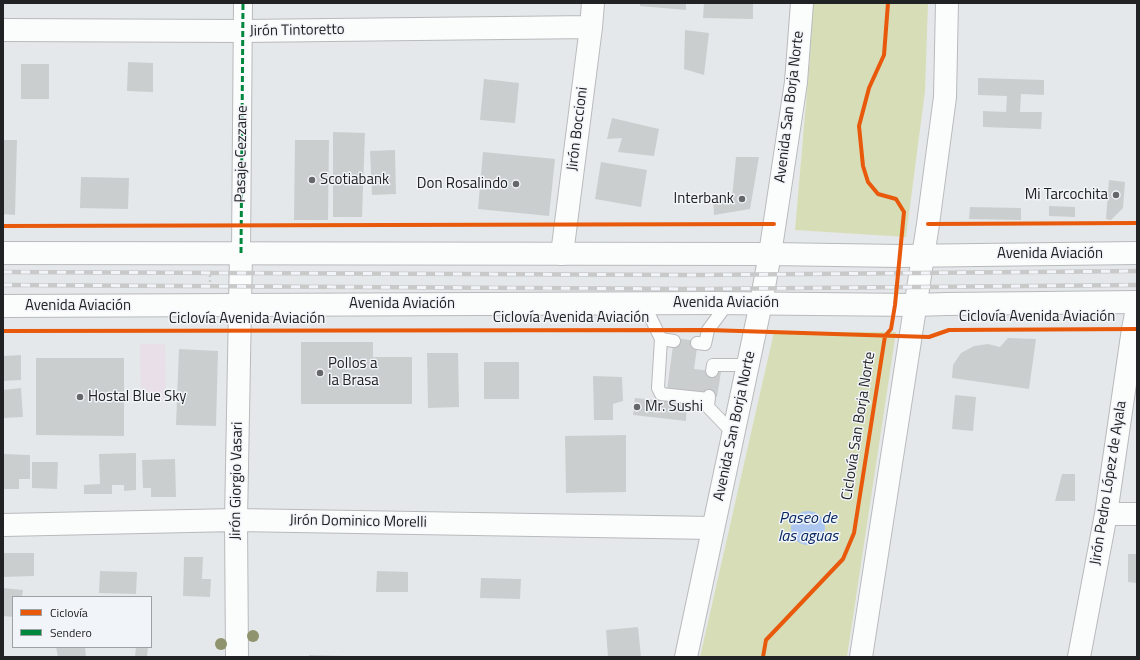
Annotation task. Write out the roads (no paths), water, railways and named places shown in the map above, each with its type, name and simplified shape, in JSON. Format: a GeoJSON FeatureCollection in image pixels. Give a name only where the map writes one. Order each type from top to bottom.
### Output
{"type":"FeatureCollection","features":[{"type":"Feature","properties":{"kind":"main road","name":"Jirón Boccioni"},"geometry":{"type":"LineString","coordinates":[[562,254],[593,3]]}},
{"type":"Feature","properties":{"kind":"main road","name":"Avenida San Borja Norte"},"geometry":{"type":"LineString","coordinates":[[686,657],[770,254],[796,82],[802,3]]}},
{"type":"Feature","properties":{"kind":"main road"},"geometry":{"type":"LineString","coordinates":[[861,657],[916,305],[944,97],[947,3]]}},
{"type":"Feature","properties":{"kind":"main road","name":"Jirón Tintoretto"},"geometry":{"type":"LineString","coordinates":[[3,30],[243,31],[591,27]]}},
{"type":"Feature","properties":{"kind":"main road","name":"Avenida Aviación"},"geometry":{"type":"LineString","coordinates":[[3,253],[923,255],[1137,253]]}},
{"type":"Feature","properties":{"kind":"main road","name":"Pasaje Cezzane"},"geometry":{"type":"LineString","coordinates":[[240,305],[241,253]]}},
{"type":"Feature","properties":{"kind":"main road","name":"Avenida Aviación"},"geometry":{"type":"LineString","coordinates":[[3,306],[728,303],[916,305],[1137,302]]}},
{"type":"Feature","properties":{"kind":"main road","name":"Jirón Giorgio Vasari"},"geometry":{"type":"LineString","coordinates":[[237,657],[236,520],[240,305]]}},
{"type":"Feature","properties":{"kind":"main road","name":"Jirón Pedro López de Ayala"},"geometry":{"type":"LineString","coordinates":[[1079,657],[1106,514],[1137,309]]}},
{"type":"Feature","properties":{"kind":"main road"},"geometry":{"type":"LineString","coordinates":[[1106,514],[1137,514]]}},
{"type":"Feature","properties":{"kind":"main road","name":"Jirón Dominico Morelli"},"geometry":{"type":"LineString","coordinates":[[3,525],[236,520],[713,528]]}},
{"type":"Feature","properties":{"kind":"street","name":"Pasaje Cezzane"},"geometry":{"type":"LineString","coordinates":[[241,253],[243,3]]}},
{"type":"Feature","properties":{"kind":"lane"},"geometry":{"type":"LineString","coordinates":[[728,303],[708,330],[701,344],[712,368],[748,365]]}},
{"type":"Feature","properties":{"kind":"lane"},"geometry":{"type":"LineString","coordinates":[[644,304],[661,339],[658,388],[661,394],[709,398],[708,407],[733,433]]}},
{"type":"Feature","properties":{"kind":"lane"},"geometry":{"type":"LineString","coordinates":[[661,339],[674,341]]}},
{"type":"Feature","properties":{"kind":"water","name":"Paseo de las aguas"},"geometry":{"type":"Polygon","coordinates":[[[805,511],[811,511],[815,512],[822,518],[825,528],[824,535],[818,542],[811,545],[805,545],[801,544],[794,538],[791,531],[791,525],[792,521],[798,514],[805,511]]]}},
{"type":"Feature","properties":{"kind":"railway"},"geometry":{"type":"LineString","coordinates":[[3,272],[696,275],[1137,271]]}},
{"type":"Feature","properties":{"kind":"railway"},"geometry":{"type":"LineString","coordinates":[[3,285],[699,289],[1137,285]]}},
{"type":"Feature","properties":{"kind":"place","name":"Scotiabank"},"geometry":{"type":"Point","coordinates":[312,180]}},
{"type":"Feature","properties":{"kind":"place","name":"Don Rosalindo"},"geometry":{"type":"Point","coordinates":[516,184]}},
{"type":"Feature","properties":{"kind":"place","name":"Mi Tarcochita"},"geometry":{"type":"Point","coordinates":[1116,195]}},
{"type":"Feature","properties":{"kind":"place","name":"Interbank"},"geometry":{"type":"Point","coordinates":[742,199]}},
{"type":"Feature","properties":{"kind":"place","name":"Pollos a la Brasa"},"geometry":{"type":"Point","coordinates":[320,373]}},
{"type":"Feature","properties":{"kind":"place","name":"Hostal Blue Sky"},"geometry":{"type":"Point","coordinates":[80,397]}},
{"type":"Feature","properties":{"kind":"place","name":"Mr. Sushi"},"geometry":{"type":"Point","coordinates":[637,407]}}]}
